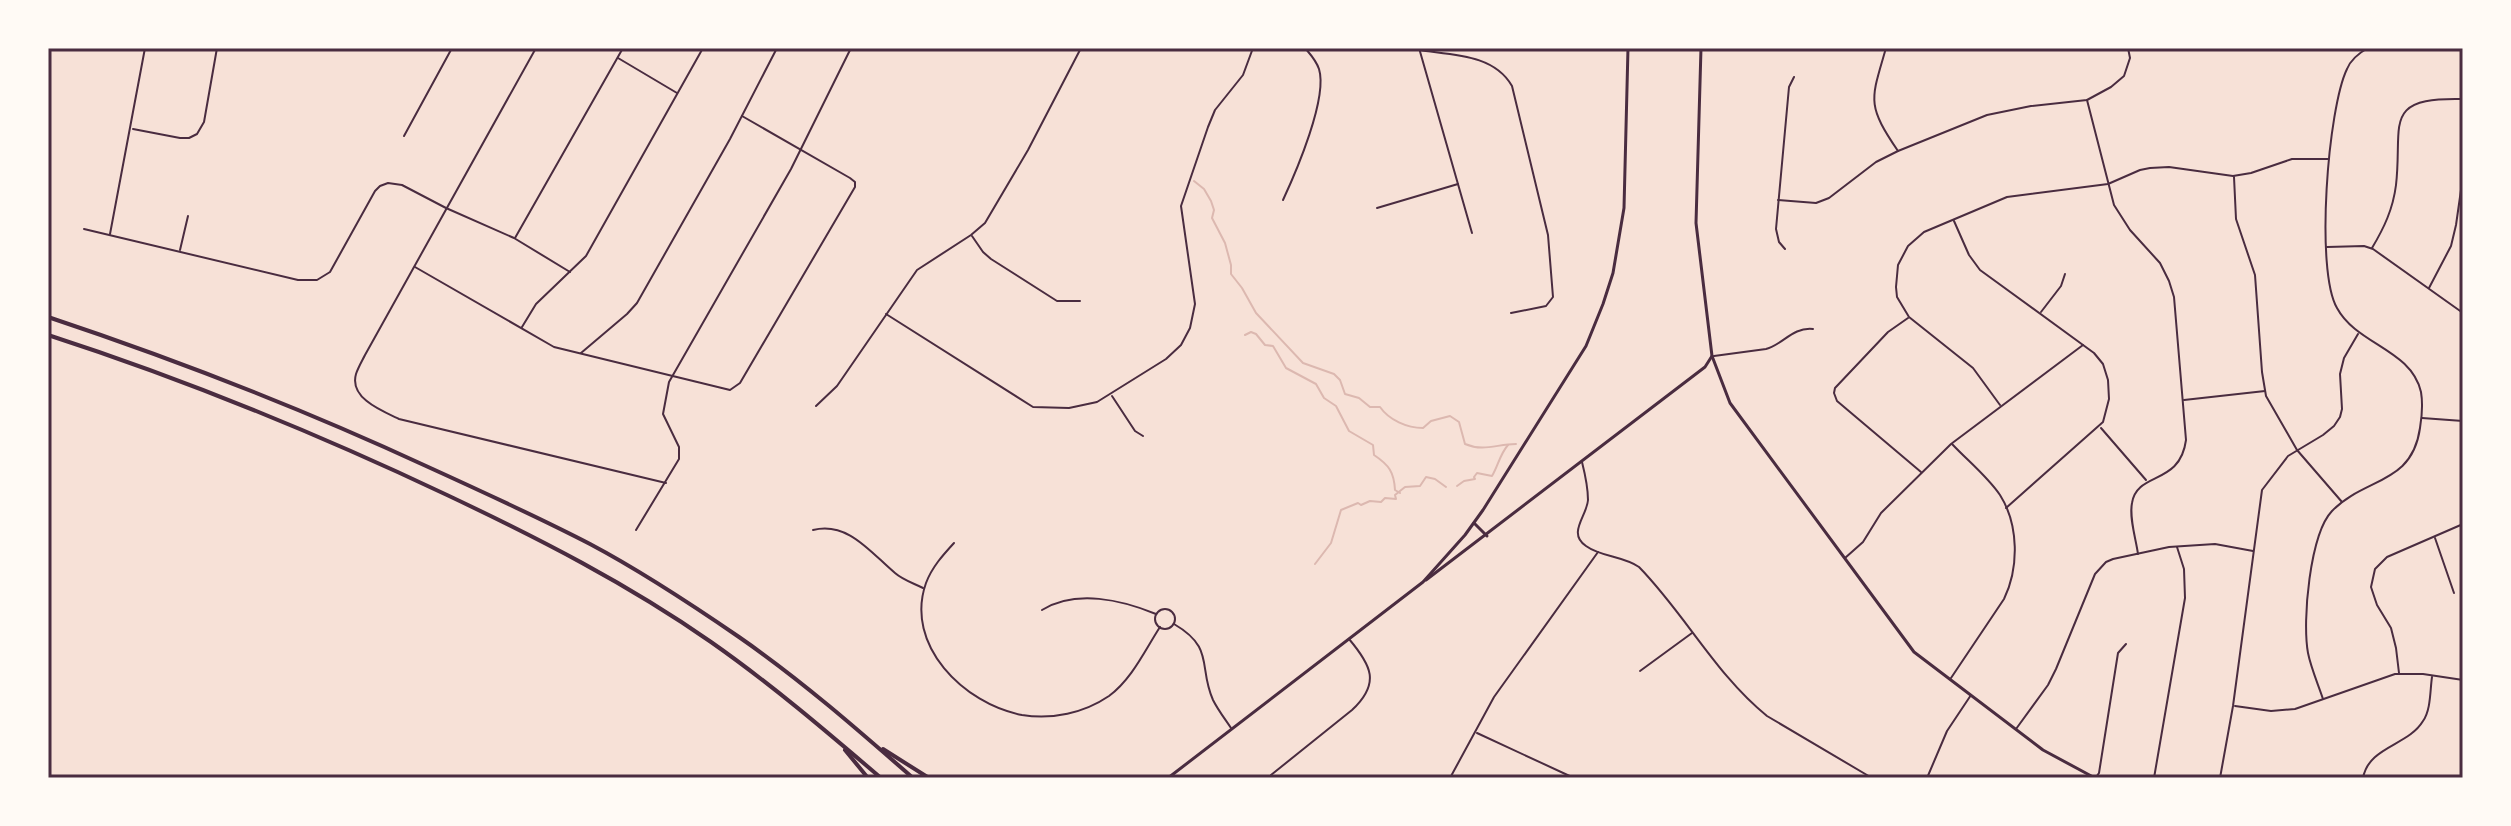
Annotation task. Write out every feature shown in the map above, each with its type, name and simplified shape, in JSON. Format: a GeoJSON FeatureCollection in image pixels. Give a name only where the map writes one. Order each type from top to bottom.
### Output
{"type":"FeatureCollection","features":[{"type":"Feature","properties":{"kind":"highway"},"geometry":{"type":"LineString","coordinates":[[48,317],[187,366],[327,422],[591,544],[752,646],[809,688],[913,778]]}},
{"type":"Feature","properties":{"kind":"highway"},"geometry":{"type":"LineString","coordinates":[[48,335],[313,434],[525,532],[596,570],[710,641],[762,679],[881,778]]}},
{"type":"Feature","properties":{"kind":"highway"},"geometry":{"type":"LineString","coordinates":[[839,742],[868,778]]}},
{"type":"Feature","properties":{"kind":"highway"},"geometry":{"type":"LineString","coordinates":[[872,743],[929,778]]}},
{"type":"Feature","properties":{"kind":"street"},"geometry":{"type":"LineString","coordinates":[[110,234],[145,48]]}},
{"type":"Feature","properties":{"kind":"street"},"geometry":{"type":"LineString","coordinates":[[131,128],[180,138],[197,134],[204,122],[217,48]]}},
{"type":"Feature","properties":{"kind":"street"},"geometry":{"type":"LineString","coordinates":[[404,136],[452,48]]}},
{"type":"Feature","properties":{"kind":"street"},"geometry":{"type":"LineString","coordinates":[[536,48],[355,377],[356,389],[374,407],[399,419],[666,483]]}},
{"type":"Feature","properties":{"kind":"street"},"geometry":{"type":"LineString","coordinates":[[514,238],[623,48]]}},
{"type":"Feature","properties":{"kind":"street"},"geometry":{"type":"LineString","coordinates":[[521,328],[536,304],[586,256],[703,48]]}},
{"type":"Feature","properties":{"kind":"street"},"geometry":{"type":"LineString","coordinates":[[580,354],[637,303],[777,48]]}},
{"type":"Feature","properties":{"kind":"street"},"geometry":{"type":"LineString","coordinates":[[636,530],[679,459],[679,447],[663,414],[663,403],[673,377],[802,148],[851,48]]}},
{"type":"Feature","properties":{"kind":"street"},"geometry":{"type":"LineString","coordinates":[[816,406],[837,386],[917,270],[985,223],[1028,150],[1081,48]]}},
{"type":"Feature","properties":{"kind":"street"},"geometry":{"type":"LineString","coordinates":[[886,314],[1033,407],[1069,408],[1097,402],[1166,359],[1181,345],[1190,328],[1195,304],[1181,206],[1215,110],[1243,75],[1253,48]]}},
{"type":"Feature","properties":{"kind":"street"},"geometry":{"type":"LineString","coordinates":[[1283,200],[1308,140],[1320,82],[1319,70],[1305,48]]}},
{"type":"Feature","properties":{"kind":"street"},"geometry":{"type":"LineString","coordinates":[[1423,582],[1474,523],[1586,346],[1606,296],[1624,208],[1628,48]]}},
{"type":"Feature","properties":{"kind":"street"},"geometry":{"type":"LineString","coordinates":[[1701,48],[1696,223],[1712,356],[1734,411],[1914,652],[2015,730],[2056,758],[2095,778],[2099,773],[2118,653],[2126,644]]}},
{"type":"Feature","properties":{"kind":"street"},"geometry":{"type":"LineString","coordinates":[[1886,48],[1873,98],[1880,125],[1898,151]]}},
{"type":"Feature","properties":{"kind":"street"},"geometry":{"type":"LineString","coordinates":[[1778,200],[1816,203],[1829,198],[1861,172],[1898,151],[1987,115],[2087,100],[2124,76],[2130,58],[2128,48]]}},
{"type":"Feature","properties":{"kind":"street"},"geometry":{"type":"LineString","coordinates":[[2323,699],[2307,650],[2309,581],[2323,526],[2331,512],[2342,502],[2389,478],[2403,466],[2418,443],[2422,418],[2420,389],[2411,370],[2359,333],[2343,318],[2333,301],[2326,247],[2334,108],[2351,60],[2368,48]]}},
{"type":"Feature","properties":{"kind":"street"},"geometry":{"type":"LineString","coordinates":[[1472,233],[1419,49],[1489,64],[1502,71],[1512,86],[1548,235],[1553,297],[1550,304],[1543,307],[1511,313]]}},
{"type":"Feature","properties":{"kind":"street"},"geometry":{"type":"LineString","coordinates":[[618,58],[678,94]]}},
{"type":"Feature","properties":{"kind":"street"},"geometry":{"type":"LineString","coordinates":[[1785,249],[1779,242],[1776,229],[1789,87],[1794,77]]}},
{"type":"Feature","properties":{"kind":"street"},"geometry":{"type":"LineString","coordinates":[[2372,248],[2384,228],[2394,200],[2397,130],[2402,114],[2415,103],[2427,100],[2463,99]]}},
{"type":"Feature","properties":{"kind":"street"},"geometry":{"type":"LineString","coordinates":[[2087,100],[2114,205],[2123,221],[2160,263],[2174,297],[2185,452],[2173,470],[2148,482],[2132,502],[2138,554]]}},
{"type":"Feature","properties":{"kind":"street"},"geometry":{"type":"LineString","coordinates":[[415,267],[554,347],[725,390],[735,388],[855,187],[855,182],[850,178],[742,116]]}},
{"type":"Feature","properties":{"kind":"street"},"geometry":{"type":"LineString","coordinates":[[2000,405],[1973,368],[1902,308],[1897,293],[1897,270],[1902,255],[1919,234],[2007,197],[2108,184],[2150,168],[2169,167],[2233,176],[2292,159],[2329,159]]}},
{"type":"Feature","properties":{"kind":"street"},"geometry":{"type":"LineString","coordinates":[[2233,176],[2236,219],[2255,275],[2265,391],[2297,450],[2342,502]]}},
{"type":"Feature","properties":{"kind":"street"},"geometry":{"type":"LineString","coordinates":[[2428,289],[2451,246],[2463,176]]}},
{"type":"Feature","properties":{"kind":"street"},"geometry":{"type":"LineString","coordinates":[[84,229],[298,280],[317,280],[334,267],[380,186],[388,183],[402,185],[514,238],[570,272]]}},
{"type":"Feature","properties":{"kind":"street"},"geometry":{"type":"LineString","coordinates":[[1377,208],[1459,184]]}},
{"type":"Feature","properties":{"kind":"street"},"geometry":{"type":"LineString","coordinates":[[180,251],[188,216]]}},
{"type":"Feature","properties":{"kind":"street"},"geometry":{"type":"LineString","coordinates":[[1954,220],[1969,255],[1980,270],[2083,345],[2099,359],[2108,380],[2108,407],[2100,427],[2006,508]]}},
{"type":"Feature","properties":{"kind":"street"},"geometry":{"type":"LineString","coordinates":[[971,235],[991,259],[1057,301],[1080,301]]}},
{"type":"Feature","properties":{"kind":"street"},"geometry":{"type":"LineString","coordinates":[[2326,247],[2372,248],[2463,313]]}},
{"type":"Feature","properties":{"kind":"street"},"geometry":{"type":"LineString","coordinates":[[2041,313],[2061,286],[2065,274]]}},
{"type":"Feature","properties":{"kind":"street"},"geometry":{"type":"LineString","coordinates":[[1909,317],[1888,332],[1835,388],[1834,393],[1837,401],[1921,472]]}},
{"type":"Feature","properties":{"kind":"street"},"geometry":{"type":"LineString","coordinates":[[1712,356],[1766,349],[1794,330],[1813,329]]}},
{"type":"Feature","properties":{"kind":"street"},"geometry":{"type":"LineString","coordinates":[[2220,778],[2233,706],[2262,490],[2278,467],[2297,450],[2323,435],[2340,417],[2340,374],[2344,358],[2359,333]]}},
{"type":"Feature","properties":{"kind":"street"},"geometry":{"type":"LineString","coordinates":[[1844,559],[1863,542],[1881,513],[1951,444],[2083,345]]}},
{"type":"Feature","properties":{"kind":"street"},"geometry":{"type":"LineString","coordinates":[[1168,778],[1705,367],[1712,356]]}},
{"type":"Feature","properties":{"kind":"street"},"geometry":{"type":"LineString","coordinates":[[2183,401],[2265,391]]}},
{"type":"Feature","properties":{"kind":"street"},"geometry":{"type":"LineString","coordinates":[[1111,394],[1135,431],[1143,436]]}},
{"type":"Feature","properties":{"kind":"street"},"geometry":{"type":"LineString","coordinates":[[2422,418],[2463,421]]}},
{"type":"Feature","properties":{"kind":"street"},"geometry":{"type":"LineString","coordinates":[[2100,427],[2148,482]]}},
{"type":"Feature","properties":{"kind":"street"},"geometry":{"type":"LineString","coordinates":[[1950,679],[1994,616],[2010,587],[2015,556],[2006,508],[1990,484],[1951,444]]}},
{"type":"Feature","properties":{"kind":"street"},"geometry":{"type":"LineString","coordinates":[[1582,462],[1588,501],[1579,523],[1578,533],[1583,545],[1621,557],[1639,567],[1733,685],[1752,703],[1872,778]]}},
{"type":"Feature","properties":{"kind":"street"},"geometry":{"type":"LineString","coordinates":[[1474,523],[1487,536]]}},
{"type":"Feature","properties":{"kind":"street"},"geometry":{"type":"LineString","coordinates":[[2399,673],[2391,628],[2373,596],[2372,577],[2380,562],[2387,557],[2463,524]]}},
{"type":"Feature","properties":{"kind":"street"},"geometry":{"type":"LineString","coordinates":[[813,530],[833,529],[854,538],[903,579],[924,588]]}},
{"type":"Feature","properties":{"kind":"street"},"geometry":{"type":"LineString","coordinates":[[2434,537],[2454,593]]}},
{"type":"Feature","properties":{"kind":"street"},"geometry":{"type":"LineString","coordinates":[[954,543],[934,566],[924,588],[921,608],[923,626],[936,658],[947,671],[976,695],[997,707],[1043,717],[1066,714],[1099,702],[1129,676],[1160,627]]}},
{"type":"Feature","properties":{"kind":"street"},"geometry":{"type":"LineString","coordinates":[[2015,730],[2048,685],[2095,574],[2106,562],[2177,546],[2215,544],[2253,551]]}},
{"type":"Feature","properties":{"kind":"street"},"geometry":{"type":"LineString","coordinates":[[2154,778],[2185,598],[2184,569],[2177,546]]}},
{"type":"Feature","properties":{"kind":"street"},"geometry":{"type":"LineString","coordinates":[[1450,778],[1506,679],[1599,552]]}},
{"type":"Feature","properties":{"kind":"street"},"geometry":{"type":"LineString","coordinates":[[1042,610],[1062,601],[1103,599],[1131,603],[1156,614]]}},
{"type":"Feature","properties":{"kind":"street"},"geometry":{"type":"LineString","coordinates":[[1162,609],[1171,610],[1174,624],[1168,628],[1160,627],[1155,620],[1156,614],[1162,609]]}},
{"type":"Feature","properties":{"kind":"street"},"geometry":{"type":"LineString","coordinates":[[1174,624],[1198,644],[1205,660],[1213,700],[1231,728]]}},
{"type":"Feature","properties":{"kind":"street"},"geometry":{"type":"LineString","coordinates":[[1640,671],[1693,632]]}},
{"type":"Feature","properties":{"kind":"street"},"geometry":{"type":"LineString","coordinates":[[1271,775],[1362,699],[1369,677],[1368,664],[1348,638]]}},
{"type":"Feature","properties":{"kind":"street"},"geometry":{"type":"LineString","coordinates":[[2233,706],[2285,711],[2399,673],[2463,680]]}},
{"type":"Feature","properties":{"kind":"street"},"geometry":{"type":"LineString","coordinates":[[2363,778],[2373,757],[2413,732],[2425,720],[2433,675]]}},
{"type":"Feature","properties":{"kind":"street"},"geometry":{"type":"LineString","coordinates":[[1927,778],[1947,731],[1972,694]]}},
{"type":"Feature","properties":{"kind":"street"},"geometry":{"type":"LineString","coordinates":[[1475,732],[1574,778]]}},
{"type":"Feature","properties":{"kind":"street"},"geometry":{"type":"LineString","coordinates":[[1176,772],[1181,778]]}},
{"type":"Feature","properties":{"kind":"waterway"},"geometry":{"type":"LineString","coordinates":[[1194,181],[1204,189],[1211,201],[1214,210],[1212,218],[1225,243],[1231,274],[1256,313],[1303,363],[1334,374],[1345,394],[1359,398],[1370,407],[1380,407],[1388,416],[1405,425],[1423,428],[1431,421],[1450,416],[1459,422],[1465,444],[1484,448],[1516,444]]}},
{"type":"Feature","properties":{"kind":"waterway"},"geometry":{"type":"LineString","coordinates":[[1245,335],[1251,332],[1256,334],[1265,345],[1273,346],[1286,368],[1316,384],[1324,398],[1336,406],[1349,431],[1373,445],[1374,455],[1390,470],[1395,490],[1400,493]]}},
{"type":"Feature","properties":{"kind":"waterway"},"geometry":{"type":"LineString","coordinates":[[1457,486],[1475,479],[1477,473],[1492,476],[1508,445]]}},
{"type":"Feature","properties":{"kind":"waterway"},"geometry":{"type":"LineString","coordinates":[[1315,564],[1331,543],[1341,510],[1358,503],[1396,499],[1395,495],[1405,487],[1420,486],[1426,477],[1446,487]]}}]}
